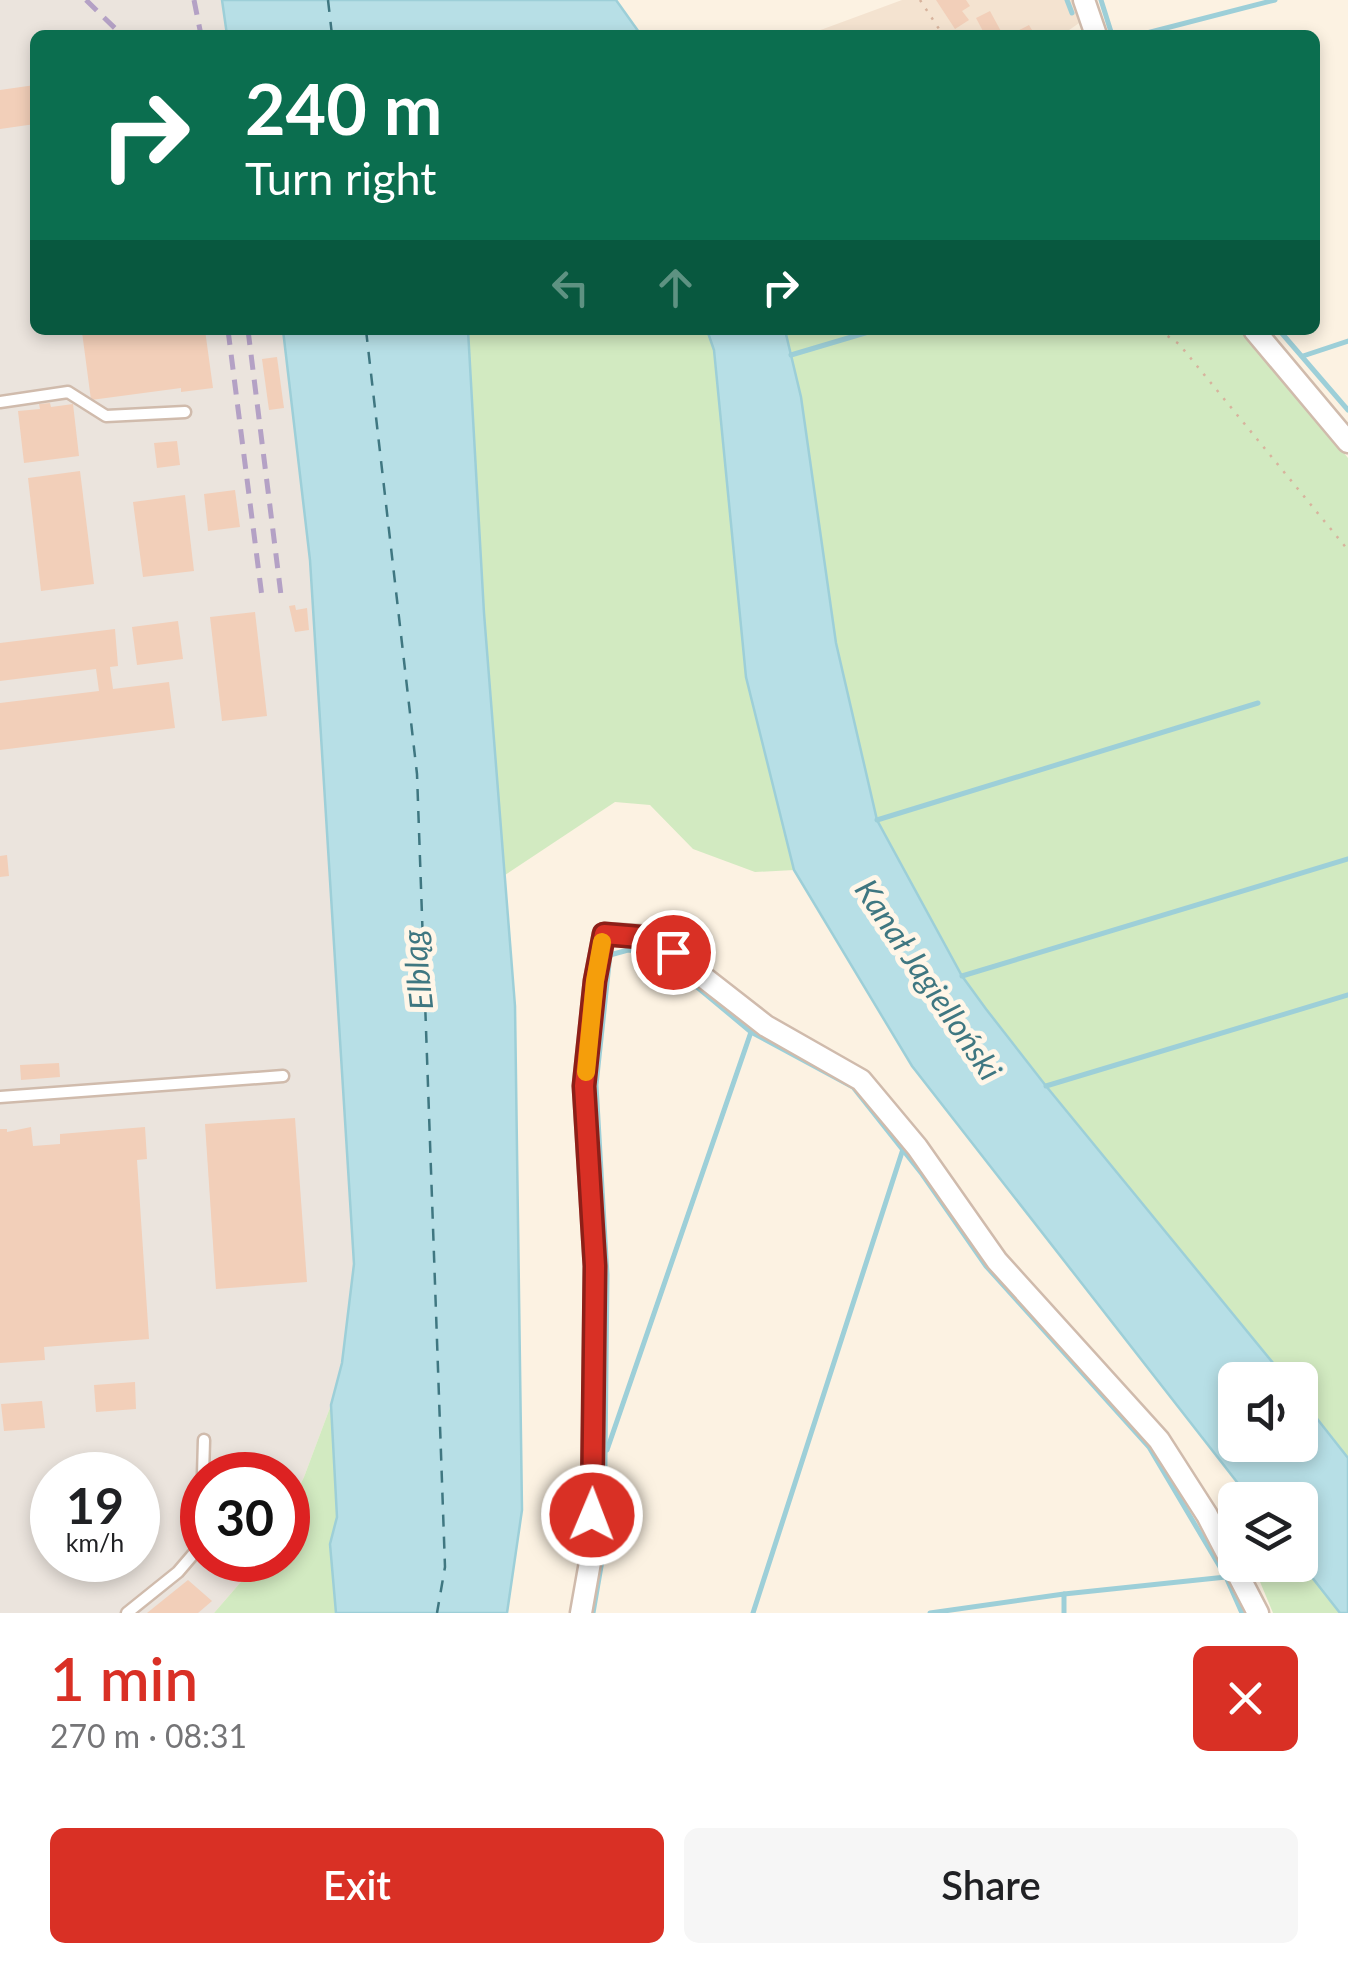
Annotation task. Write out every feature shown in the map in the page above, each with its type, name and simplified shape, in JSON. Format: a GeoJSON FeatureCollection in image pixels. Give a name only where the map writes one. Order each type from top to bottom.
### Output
{"type":"FeatureCollection","features":[{"type":"Feature","properties":{"kind":"street"},"geometry":{"type":"LineString","coordinates":[[1084,0],[1094,30]]}},
{"type":"Feature","properties":{"kind":"street"},"geometry":{"type":"LineString","coordinates":[[1258,335],[1348,442]]}},
{"type":"Feature","properties":{"kind":"street"},"geometry":{"type":"LineString","coordinates":[[581,1613],[592,1551],[595,1266],[584,1086],[604,934],[652,938],[766,1026],[861,1080],[916,1146],[997,1261],[1159,1440],[1207,1516],[1258,1613]]}},
{"type":"Feature","properties":{"kind":"lane"},"geometry":{"type":"LineString","coordinates":[[0,402],[68,392],[106,416],[184,412]]}},
{"type":"Feature","properties":{"kind":"lane"},"geometry":{"type":"LineString","coordinates":[[0,1097],[283,1076]]}},
{"type":"Feature","properties":{"kind":"lane"},"geometry":{"type":"LineString","coordinates":[[204,1440],[204,1452]]}},
{"type":"Feature","properties":{"kind":"lane"},"geometry":{"type":"LineString","coordinates":[[127,1613],[180,1570]]}},
{"type":"Feature","properties":{"kind":"path"},"geometry":{"type":"LineString","coordinates":[[920,0],[940,30]]}},
{"type":"Feature","properties":{"kind":"path"},"geometry":{"type":"LineString","coordinates":[[1166,335],[1179,344],[1348,550]]}},
{"type":"Feature","properties":{"kind":"shaded area"},"geometry":{"type":"Polygon","coordinates":[[[0,0],[222,0],[226,30],[30,30],[30,335],[284,335],[310,560],[354,1264],[342,1363],[310,1461],[310,1452],[180,1452],[180,1582],[241,1582],[214,1613],[0,1613],[0,0]]]}},
{"type":"Feature","properties":{"kind":"shaded area"},"geometry":{"type":"Polygon","coordinates":[[[902,0],[1074,0],[1082,21],[1069,30],[821,30],[902,0]]]}},
{"type":"Feature","properties":{"kind":"green space"},"geometry":{"type":"Polygon","coordinates":[[[468,335],[709,335],[714,350],[746,677],[794,870],[755,872],[693,849],[650,805],[615,802],[505,875],[484,613],[468,335]]]}},
{"type":"Feature","properties":{"kind":"green space"},"geometry":{"type":"Polygon","coordinates":[[[786,335],[1246,335],[1348,458],[1348,1458],[1318,1420],[1318,1362],[1272,1362],[1046,1086],[962,976],[877,820],[836,643],[801,397],[786,335]]]}},
{"type":"Feature","properties":{"kind":"green space"},"geometry":{"type":"Polygon","coordinates":[[[331,1405],[337,1517],[330,1544],[336,1613],[214,1613],[241,1582],[310,1582],[310,1461],[331,1405]]]}},
{"type":"Feature","properties":{"kind":"green space"},"geometry":{"type":"Polygon","coordinates":[[[1260,1582],[1316,1582],[1340,1613],[1273,1613],[1260,1582]]]}},
{"type":"Feature","properties":{"kind":"water"},"geometry":{"type":"Polygon","coordinates":[[[222,0],[616,0],[637,30],[226,30],[222,0]]]}},
{"type":"Feature","properties":{"kind":"water","name":"Elbląg"},"geometry":{"type":"Polygon","coordinates":[[[284,335],[468,335],[484,613],[515,1006],[522,1510],[507,1613],[336,1613],[330,1544],[337,1517],[331,1405],[342,1363],[354,1264],[310,560],[284,335]]]}},
{"type":"Feature","properties":{"kind":"water","name":"Kanał Jagielloński"},"geometry":{"type":"Polygon","coordinates":[[[709,335],[786,335],[801,397],[836,643],[877,820],[962,976],[986,1009],[1272,1362],[1218,1362],[1218,1458],[912,1066],[794,870],[746,677],[714,350],[709,335]]]}},
{"type":"Feature","properties":{"kind":"water"},"geometry":{"type":"Polygon","coordinates":[[[1318,1420],[1348,1458],[1348,1613],[1340,1613],[1316,1582],[1318,1482],[1237,1482],[1221,1462],[1318,1462],[1318,1420]]]}},
{"type":"Feature","properties":{"kind":"building"},"geometry":{"type":"Polygon","coordinates":[[[936,0],[966,0],[970,6],[962,11],[969,20],[955,29],[936,0]]]}},
{"type":"Feature","properties":{"kind":"building"},"geometry":{"type":"Polygon","coordinates":[[[990,11],[1000,30],[982,30],[976,18],[990,11]]]}},
{"type":"Feature","properties":{"kind":"building"},"geometry":{"type":"Polygon","coordinates":[[[30,86],[30,125],[0,129],[0,90],[30,86]]]}},
{"type":"Feature","properties":{"kind":"building"},"geometry":{"type":"Polygon","coordinates":[[[82,335],[206,335],[213,388],[181,392],[181,388],[91,400],[82,335]]]}},
{"type":"Feature","properties":{"kind":"building"},"geometry":{"type":"Polygon","coordinates":[[[277,357],[284,408],[269,410],[262,359],[277,357]]]}},
{"type":"Feature","properties":{"kind":"building"},"geometry":{"type":"Polygon","coordinates":[[[50,403],[51,407],[73,404],[79,456],[24,463],[18,411],[40,409],[39,404],[50,403]]]}},
{"type":"Feature","properties":{"kind":"building"},"geometry":{"type":"Polygon","coordinates":[[[177,441],[180,465],[157,468],[154,443],[177,441]]]}},
{"type":"Feature","properties":{"kind":"building"},"geometry":{"type":"Polygon","coordinates":[[[80,471],[94,584],[41,591],[28,478],[80,471]]]}},
{"type":"Feature","properties":{"kind":"building"},"geometry":{"type":"Polygon","coordinates":[[[235,490],[240,527],[208,531],[204,494],[235,490]]]}},
{"type":"Feature","properties":{"kind":"building"},"geometry":{"type":"Polygon","coordinates":[[[185,495],[194,571],[143,577],[133,502],[185,495]]]}},
{"type":"Feature","properties":{"kind":"building"},"geometry":{"type":"Polygon","coordinates":[[[295,605],[296,610],[307,608],[309,630],[295,632],[289,606],[295,605]]]}},
{"type":"Feature","properties":{"kind":"building"},"geometry":{"type":"Polygon","coordinates":[[[255,612],[267,716],[222,721],[210,617],[255,612]]]}},
{"type":"Feature","properties":{"kind":"building"},"geometry":{"type":"Polygon","coordinates":[[[178,621],[183,659],[137,665],[132,627],[178,621]]]}},
{"type":"Feature","properties":{"kind":"building"},"geometry":{"type":"Polygon","coordinates":[[[115,629],[118,666],[110,667],[113,689],[169,682],[175,728],[0,750],[0,703],[99,691],[96,669],[0,681],[0,643],[115,629]]]}},
{"type":"Feature","properties":{"kind":"building"},"geometry":{"type":"Polygon","coordinates":[[[7,855],[9,876],[0,877],[0,856],[7,855]]]}},
{"type":"Feature","properties":{"kind":"building"},"geometry":{"type":"Polygon","coordinates":[[[59,1063],[60,1077],[21,1080],[20,1065],[59,1063]]]}},
{"type":"Feature","properties":{"kind":"building"},"geometry":{"type":"Polygon","coordinates":[[[295,1118],[307,1282],[216,1289],[205,1124],[295,1118]]]}},
{"type":"Feature","properties":{"kind":"building"},"geometry":{"type":"Polygon","coordinates":[[[31,1127],[33,1146],[60,1144],[60,1134],[145,1127],[147,1159],[137,1160],[149,1339],[44,1347],[45,1360],[0,1363],[0,1129],[7,1132],[31,1127]]]}},
{"type":"Feature","properties":{"kind":"building"},"geometry":{"type":"Polygon","coordinates":[[[135,1382],[136,1409],[96,1412],[94,1385],[135,1382]]]}},
{"type":"Feature","properties":{"kind":"building"},"geometry":{"type":"Polygon","coordinates":[[[42,1401],[45,1428],[4,1431],[1,1404],[42,1401]]]}},
{"type":"Feature","properties":{"kind":"building"},"geometry":{"type":"Polygon","coordinates":[[[186,1582],[212,1601],[198,1613],[147,1613],[186,1582]]]}},
{"type":"Feature","properties":{"kind":"waterway"},"geometry":{"type":"LineString","coordinates":[[1067,0],[1072,13]]}},
{"type":"Feature","properties":{"kind":"waterway"},"geometry":{"type":"LineString","coordinates":[[1101,0],[1110,30]]}},
{"type":"Feature","properties":{"kind":"waterway"},"geometry":{"type":"LineString","coordinates":[[1158,30],[1275,0]]}},
{"type":"Feature","properties":{"kind":"waterway"},"geometry":{"type":"LineString","coordinates":[[791,355],[858,335]]}},
{"type":"Feature","properties":{"kind":"waterway"},"geometry":{"type":"LineString","coordinates":[[1283,335],[1348,410]]}},
{"type":"Feature","properties":{"kind":"waterway"},"geometry":{"type":"LineString","coordinates":[[1303,356],[1348,341]]}},
{"type":"Feature","properties":{"kind":"waterway"},"geometry":{"type":"LineString","coordinates":[[877,820],[1258,703]]}},
{"type":"Feature","properties":{"kind":"waterway","name":"Kanał Jagielloński"},"geometry":{"type":"LineString","coordinates":[[962,976],[1348,859]]}},
{"type":"Feature","properties":{"kind":"waterway"},"geometry":{"type":"LineString","coordinates":[[593,1613],[604,1549],[607,1275],[596,1085],[610,955],[628,950],[650,953],[751,1032],[853,1087],[922,1174],[986,1266],[1149,1447],[1218,1563]]}},
{"type":"Feature","properties":{"kind":"waterway"},"geometry":{"type":"LineString","coordinates":[[1046,1086],[1348,995]]}},
{"type":"Feature","properties":{"kind":"waterway"},"geometry":{"type":"LineString","coordinates":[[607,1450],[751,1032]]}},
{"type":"Feature","properties":{"kind":"waterway"},"geometry":{"type":"LineString","coordinates":[[753,1613],[903,1149]]}},
{"type":"Feature","properties":{"kind":"waterway"},"geometry":{"type":"LineString","coordinates":[[1064,1594],[1226,1577],[1242,1613]]}},
{"type":"Feature","properties":{"kind":"waterway"},"geometry":{"type":"LineString","coordinates":[[930,1613],[1064,1594],[1064,1613]]}},
{"type":"Feature","properties":{"kind":"ferry route"},"geometry":{"type":"LineString","coordinates":[[328,0],[331,30]]}},
{"type":"Feature","properties":{"kind":"ferry route"},"geometry":{"type":"LineString","coordinates":[[367,335],[417,774],[445,1567],[437,1613]]}},
{"type":"Feature","properties":{"kind":"railway"},"geometry":{"type":"LineString","coordinates":[[86,0],[117,30]]}},
{"type":"Feature","properties":{"kind":"railway"},"geometry":{"type":"LineString","coordinates":[[194,0],[200,30]]}},
{"type":"Feature","properties":{"kind":"railway"},"geometry":{"type":"LineString","coordinates":[[229,335],[262,597]]}},
{"type":"Feature","properties":{"kind":"railway"},"geometry":{"type":"LineString","coordinates":[[249,335],[281,595]]}},
{"type":"Feature","properties":{"kind":"slow traffic"},"geometry":{"type":"LineString","coordinates":[[586,1072],[602,942]]}},
{"type":"Feature","properties":{"kind":"route"},"geometry":{"type":"LineString","coordinates":[[592,1515],[595,1266],[584,1086],[595,981],[604,934],[652,938],[673,952]]}}]}
